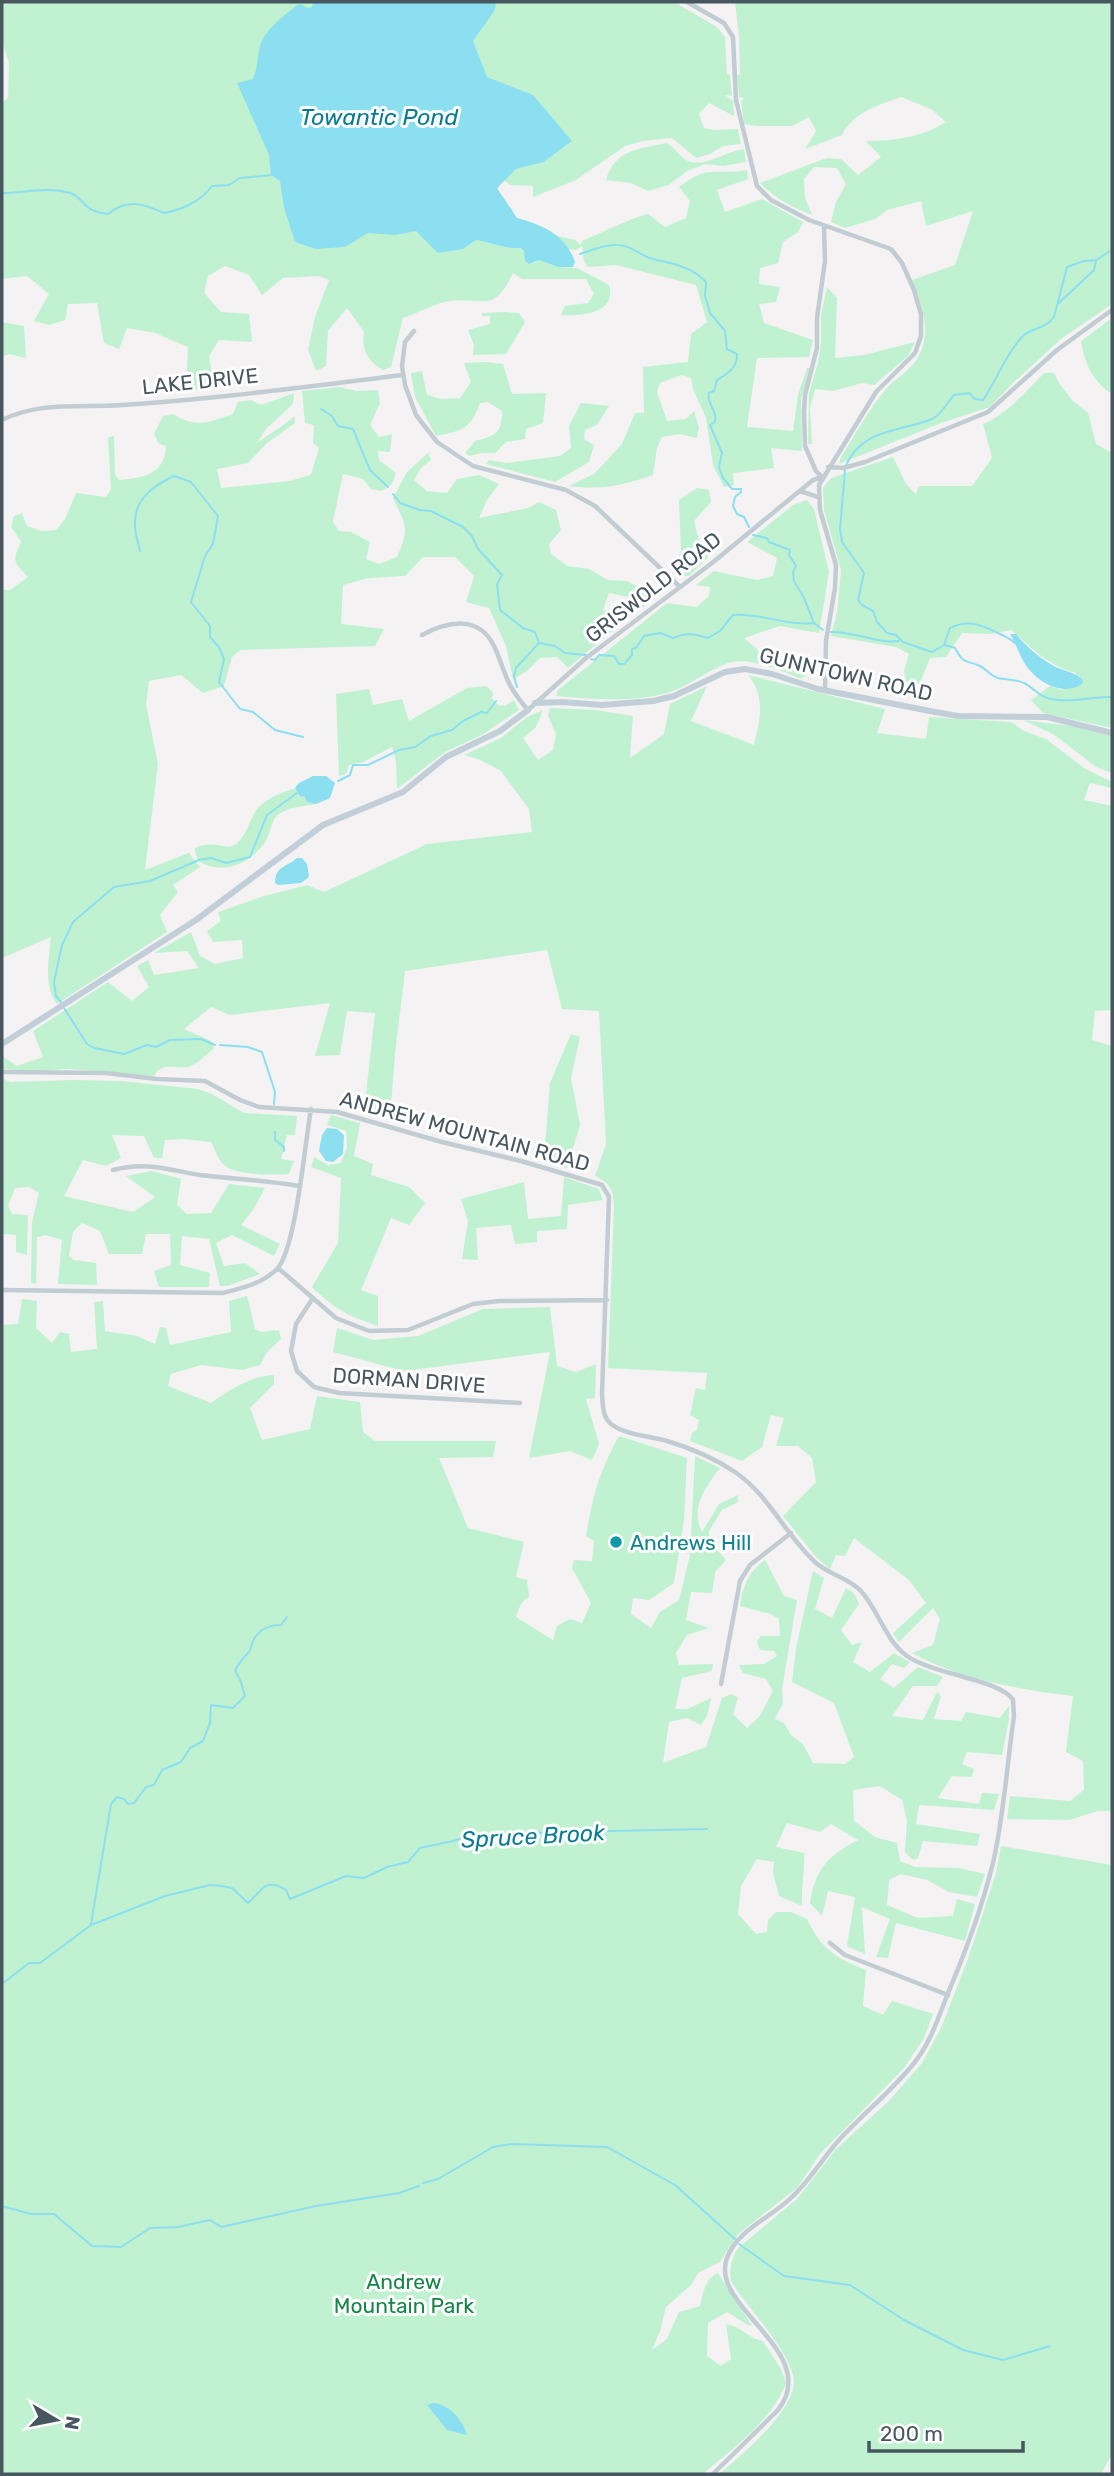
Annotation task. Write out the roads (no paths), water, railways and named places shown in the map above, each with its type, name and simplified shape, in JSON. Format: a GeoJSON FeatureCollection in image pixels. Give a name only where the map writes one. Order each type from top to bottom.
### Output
{"type":"FeatureCollection","features":[{"type":"Feature","properties":{"kind":"street"},"geometry":{"type":"LineString","coordinates":[[687,2],[724,23],[733,37],[736,100],[757,186],[777,204],[824,226],[880,244],[896,254],[914,290],[922,326],[915,354],[876,392],[822,477],[818,497],[836,565],[824,656],[825,690]]}},
{"type":"Feature","properties":{"kind":"street"},"geometry":{"type":"LineString","coordinates":[[822,477],[816,471],[806,446],[804,411],[805,395],[817,348],[817,318],[825,261],[824,226]]}},
{"type":"Feature","properties":{"kind":"street"},"geometry":{"type":"LineString","coordinates":[[828,467],[842,468],[865,462],[988,412],[1057,350],[1112,310]]}},
{"type":"Feature","properties":{"kind":"street"},"geometry":{"type":"LineString","coordinates":[[414,331],[405,342],[403,375],[408,397],[416,415],[442,446],[473,466],[565,490],[595,506],[679,586]]}},
{"type":"Feature","properties":{"kind":"street","name":"LAKE DRIVE"},"geometry":{"type":"LineString","coordinates":[[2,420],[19,411],[35,407],[121,405],[403,375]]}},
{"type":"Feature","properties":{"kind":"street","name":"GRISWOLD ROAD"},"geometry":{"type":"LineString","coordinates":[[528,710],[586,658],[712,563],[813,480],[822,477]]}},
{"type":"Feature","properties":{"kind":"street"},"geometry":{"type":"LineString","coordinates":[[800,491],[818,497]]}},
{"type":"Feature","properties":{"kind":"street"},"geometry":{"type":"LineString","coordinates":[[2,1044],[197,920],[323,825],[402,792],[446,757],[500,731],[528,710],[508,682],[493,644],[483,631],[455,622],[422,635]]}},
{"type":"Feature","properties":{"kind":"street","name":"GUNNTOWN ROAD"},"geometry":{"type":"LineString","coordinates":[[535,704],[562,702],[602,705],[653,701],[674,696],[725,672],[740,669],[762,671],[803,685],[952,715],[1047,717],[1112,733]]}},
{"type":"Feature","properties":{"kind":"street","name":"ANDREW MOUNTAIN ROAD"},"geometry":{"type":"LineString","coordinates":[[2,1072],[106,1073],[157,1079],[200,1080],[258,1107],[311,1109],[343,1114],[603,1185],[609,1197],[602,1394],[603,1409],[609,1422],[620,1429],[692,1450],[729,1469],[747,1482],[817,1564],[860,1590],[894,1642],[907,1656],[934,1670],[1002,1689],[1013,1700],[1014,1716],[993,1864],[970,1938],[926,2045],[911,2068],[840,2139],[797,2193],[750,2230],[727,2256],[725,2268],[729,2286],[783,2361],[790,2384],[786,2398],[778,2410],[713,2474]]}},
{"type":"Feature","properties":{"kind":"street"},"geometry":{"type":"LineString","coordinates":[[2,1290],[223,1293],[254,1285],[278,1268],[293,1234],[311,1109]]}},
{"type":"Feature","properties":{"kind":"street"},"geometry":{"type":"LineString","coordinates":[[113,1170],[161,1166],[200,1175],[257,1179],[299,1186]]}},
{"type":"Feature","properties":{"kind":"street"},"geometry":{"type":"LineString","coordinates":[[278,1268],[336,1318],[369,1331],[408,1330],[473,1304],[499,1301],[607,1300]]}},
{"type":"Feature","properties":{"kind":"street","name":"DORMAN DRIVE"},"geometry":{"type":"LineString","coordinates":[[313,1298],[296,1324],[291,1351],[297,1371],[314,1387],[339,1393],[520,1403]]}},
{"type":"Feature","properties":{"kind":"street"},"geometry":{"type":"LineString","coordinates":[[721,1684],[740,1581],[750,1565],[791,1533]]}},
{"type":"Feature","properties":{"kind":"street"},"geometry":{"type":"LineString","coordinates":[[830,1943],[845,1955],[947,1995]]}},
{"type":"Feature","properties":{"kind":"water","name":"Towantic Pond"},"geometry":{"type":"Polygon","coordinates":[[[311,2],[496,2],[495,10],[473,41],[487,77],[533,95],[572,141],[544,162],[516,169],[497,188],[517,218],[536,224],[560,238],[571,253],[575,262],[573,267],[558,267],[539,260],[529,264],[525,261],[521,248],[476,240],[463,249],[438,253],[416,231],[395,235],[368,233],[345,247],[316,249],[295,242],[284,208],[280,181],[271,175],[269,155],[237,83],[253,79],[262,40],[270,28],[297,5],[312,7],[311,2]]]}},
{"type":"Feature","properties":{"kind":"water"},"geometry":{"type":"Polygon","coordinates":[[[1010,634],[1016,634],[1047,662],[1079,677],[1083,680],[1082,684],[1066,689],[1043,682],[1025,664],[1010,634]]]}},
{"type":"Feature","properties":{"kind":"water"},"geometry":{"type":"Polygon","coordinates":[[[313,776],[326,776],[335,783],[330,798],[316,804],[307,802],[304,796],[300,797],[295,788],[313,776]]]}},
{"type":"Feature","properties":{"kind":"water"},"geometry":{"type":"Polygon","coordinates":[[[297,858],[302,858],[307,864],[309,877],[301,883],[275,883],[279,870],[297,858]]]}},
{"type":"Feature","properties":{"kind":"water"},"geometry":{"type":"Polygon","coordinates":[[[327,1128],[337,1129],[344,1135],[343,1154],[333,1162],[326,1161],[319,1151],[322,1135],[327,1128]]]}},
{"type":"Feature","properties":{"kind":"water"},"geometry":{"type":"Polygon","coordinates":[[[433,2403],[444,2406],[454,2414],[467,2435],[447,2430],[427,2405],[433,2403]]]}},
{"type":"Feature","properties":{"kind":"waterway"},"geometry":{"type":"LineString","coordinates":[[2,193],[61,191],[75,195],[93,210],[108,214],[128,204],[149,207],[164,213],[191,204],[212,186],[229,185],[240,178],[273,175]]}},
{"type":"Feature","properties":{"kind":"waterway"},"geometry":{"type":"LineString","coordinates":[[580,254],[603,246],[622,245],[648,258],[688,269],[706,282],[705,296],[710,313],[725,331],[727,349],[737,354],[734,367],[717,380],[714,391],[709,393],[715,418],[715,422],[710,425],[722,453],[719,467],[723,478],[732,489],[741,489],[733,506],[749,527]]}},
{"type":"Feature","properties":{"kind":"waterway"},"geometry":{"type":"LineString","coordinates":[[846,465],[862,444],[883,433],[932,419],[954,395],[969,393],[975,399],[983,400],[1022,337],[1054,317],[1067,267],[1096,260],[1112,250]]}},
{"type":"Feature","properties":{"kind":"waterway"},"geometry":{"type":"LineString","coordinates":[[1059,303],[1094,270],[1096,261]]}},
{"type":"Feature","properties":{"kind":"waterway"},"geometry":{"type":"LineString","coordinates":[[321,409],[332,416],[338,426],[353,429],[370,470],[388,487]]}},
{"type":"Feature","properties":{"kind":"waterway"},"geometry":{"type":"LineString","coordinates":[[845,470],[840,529],[842,542],[864,573],[858,600],[873,611],[877,622],[887,633],[932,652],[944,645],[950,628],[975,624],[1015,643]]}},
{"type":"Feature","properties":{"kind":"waterway"},"geometry":{"type":"LineString","coordinates":[[140,551],[135,522],[142,499],[153,488],[174,476],[191,482],[218,516],[213,544],[205,556],[191,602],[210,626],[210,637],[219,647],[224,659],[219,682],[240,709],[253,712],[275,730],[303,737]]}},
{"type":"Feature","properties":{"kind":"waterway"},"geometry":{"type":"LineString","coordinates":[[393,494],[400,503],[431,511],[463,527],[472,536],[478,549],[502,575],[497,584],[500,610],[523,628],[535,632],[539,643]]}},
{"type":"Feature","properties":{"kind":"waterway"},"geometry":{"type":"LineString","coordinates":[[753,535],[767,538],[769,542],[790,550],[789,555],[796,566],[793,572],[794,581],[814,623],[823,630]]}},
{"type":"Feature","properties":{"kind":"waterway"},"geometry":{"type":"LineString","coordinates":[[591,659],[595,660],[599,655],[614,656],[619,664],[624,664],[632,655],[632,649],[636,648],[644,636],[660,633],[673,638],[690,634],[708,638],[720,631],[733,615],[814,623]]}},
{"type":"Feature","properties":{"kind":"waterway"},"geometry":{"type":"LineString","coordinates":[[831,632],[882,641],[899,641]]}},
{"type":"Feature","properties":{"kind":"waterway"},"geometry":{"type":"LineString","coordinates":[[517,687],[514,676],[516,668],[539,643],[555,646],[565,653],[586,655]]}},
{"type":"Feature","properties":{"kind":"waterway"},"geometry":{"type":"LineString","coordinates":[[945,645],[955,648],[963,660],[980,666],[995,677],[1021,682],[1046,698],[1065,700],[1112,697]]}},
{"type":"Feature","properties":{"kind":"waterway"},"geometry":{"type":"LineString","coordinates":[[338,781],[350,775],[353,765],[368,765],[399,750],[415,747],[431,736],[452,730],[481,712],[487,713],[496,701]]}},
{"type":"Feature","properties":{"kind":"waterway"},"geometry":{"type":"LineString","coordinates":[[61,1002],[56,996],[54,982],[62,945],[73,922],[114,887],[150,881],[199,860],[211,858],[226,863],[250,857],[267,815],[297,793]]}},
{"type":"Feature","properties":{"kind":"waterway"},"geometry":{"type":"LineString","coordinates":[[64,1008],[87,1044],[94,1048],[124,1054],[147,1045],[156,1047],[170,1040],[201,1039],[215,1045]]}},
{"type":"Feature","properties":{"kind":"waterway"},"geometry":{"type":"LineString","coordinates":[[220,1045],[248,1047],[262,1052],[275,1092],[274,1104]]}},
{"type":"Feature","properties":{"kind":"waterway"},"geometry":{"type":"LineString","coordinates":[[275,1132],[275,1140],[284,1147],[284,1151]]}},
{"type":"Feature","properties":{"kind":"waterway"},"geometry":{"type":"LineString","coordinates":[[91,1924],[111,1804],[117,1797],[128,1804],[134,1803],[146,1787],[154,1785],[162,1770],[181,1762],[190,1748],[203,1741],[210,1723],[211,1705],[233,1708],[245,1696],[235,1670],[249,1651],[255,1637],[264,1629],[281,1625],[287,1617]]}},
{"type":"Feature","properties":{"kind":"waterway","name":"Spruce Brook"},"geometry":{"type":"LineString","coordinates":[[2,1984],[29,1963],[40,1963],[91,1925],[165,1896],[210,1885],[232,1888],[248,1903],[268,1885],[286,1890],[290,1899],[346,1876],[364,1878],[387,1867],[408,1862],[420,1848],[475,1834],[707,1829]]}},
{"type":"Feature","properties":{"kind":"waterway"},"geometry":{"type":"LineString","coordinates":[[423,2183],[438,2179],[493,2147],[512,2144],[607,2147],[675,2185],[735,2239]]}},
{"type":"Feature","properties":{"kind":"waterway"},"geometry":{"type":"LineString","coordinates":[[2,2206],[31,2214],[54,2214],[92,2246],[121,2247],[150,2228],[178,2227],[210,2220],[221,2227],[316,2206],[399,2193],[419,2186]]}},
{"type":"Feature","properties":{"kind":"waterway"},"geometry":{"type":"LineString","coordinates":[[739,2244],[784,2276],[850,2285],[904,2320],[963,2350],[1003,2360],[1050,2346]]}},
{"type":"Feature","properties":{"kind":"place","name":"Andrews Hill"},"geometry":{"type":"Point","coordinates":[616,1542]}},
{"type":"Feature","properties":{"kind":"park label","name":"Andrew Mountain Park"},"geometry":{"type":"Point","coordinates":[404,2293]}}]}
